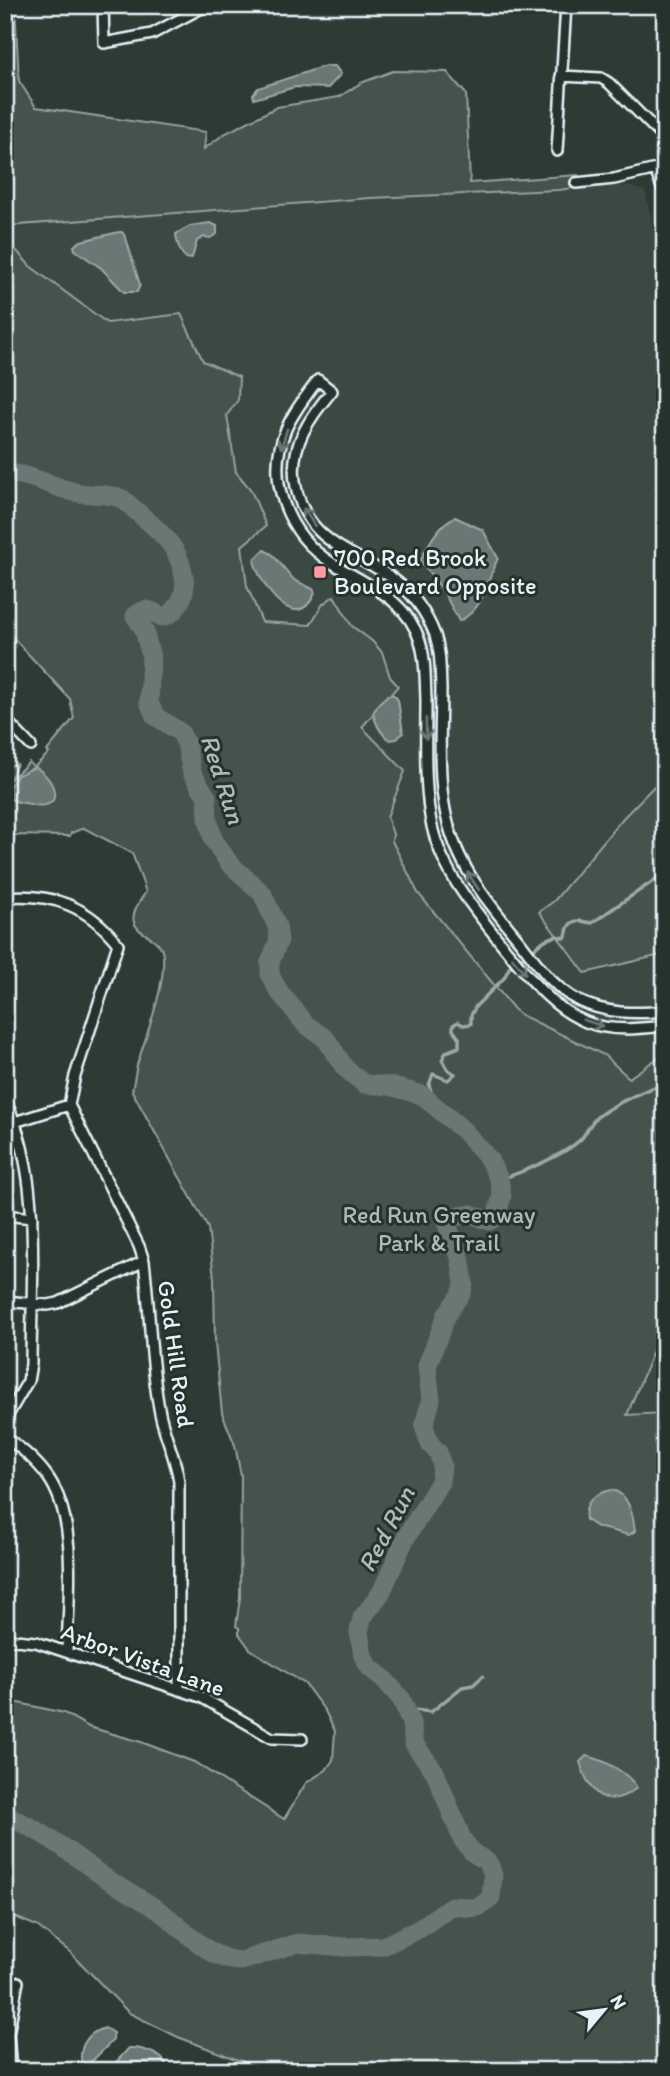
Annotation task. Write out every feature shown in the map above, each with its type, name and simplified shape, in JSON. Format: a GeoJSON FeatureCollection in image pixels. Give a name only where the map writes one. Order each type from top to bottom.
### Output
{"type":"FeatureCollection","features":[{"type":"Feature","properties":{"kind":"street"},"geometry":{"type":"LineString","coordinates":[[103,5],[104,43],[152,34],[207,5]]}},
{"type":"Feature","properties":{"kind":"street"},"geometry":{"type":"LineString","coordinates":[[557,151],[566,5]]}},
{"type":"Feature","properties":{"kind":"street"},"geometry":{"type":"LineString","coordinates":[[561,76],[601,78],[610,83],[661,135]]}},
{"type":"Feature","properties":{"kind":"street"},"geometry":{"type":"LineString","coordinates":[[576,183],[614,179],[660,169],[665,195]]}},
{"type":"Feature","properties":{"kind":"street"},"geometry":{"type":"LineString","coordinates":[[665,1011],[630,1014],[604,1010],[568,995],[548,977],[473,883],[449,831],[442,794],[441,659],[429,620],[395,580],[342,550],[319,532],[301,506],[294,473],[298,446],[308,422],[332,391],[318,380],[295,414],[282,442],[278,477],[281,495],[291,520],[306,542],[332,563],[394,601],[414,626],[425,660],[427,795],[435,837],[460,891],[537,987],[564,1010],[599,1026],[630,1030],[665,1026]]}},
{"type":"Feature","properties":{"kind":"street"},"geometry":{"type":"LineString","coordinates":[[5,719],[31,746]]}},
{"type":"Feature","properties":{"kind":"street"},"geometry":{"type":"LineString","coordinates":[[5,897],[40,896],[68,905],[92,918],[118,944],[75,1076],[69,1105],[10,1123]]}},
{"type":"Feature","properties":{"kind":"street"},"geometry":{"type":"LineString","coordinates":[[5,1100],[10,1123],[25,1163],[32,1218],[31,1364],[28,1381],[5,1420]]}},
{"type":"Feature","properties":{"kind":"street","name":"Gold Hill Road"},"geometry":{"type":"LineString","coordinates":[[69,1105],[144,1261],[158,1406],[179,1482],[179,1690]]}},
{"type":"Feature","properties":{"kind":"street"},"geometry":{"type":"LineString","coordinates":[[5,1215],[32,1218]]}},
{"type":"Feature","properties":{"kind":"street"},"geometry":{"type":"LineString","coordinates":[[5,1301],[58,1303],[144,1261]]}},
{"type":"Feature","properties":{"kind":"street"},"geometry":{"type":"LineString","coordinates":[[5,1437],[36,1462],[49,1477],[66,1517],[67,1651]]}},
{"type":"Feature","properties":{"kind":"street","name":"Arbor Vista Lane"},"geometry":{"type":"LineString","coordinates":[[5,1639],[36,1642],[67,1651],[214,1702],[272,1738],[302,1739]]}},
{"type":"Feature","properties":{"kind":"street"},"geometry":{"type":"LineString","coordinates":[[5,1985],[18,1982],[8,2034],[10,2071]]}},
{"type":"Feature","properties":{"kind":"shaded area"},"geometry":{"type":"Polygon","coordinates":[[[325,66],[335,66],[341,74],[328,88],[295,87],[254,99],[253,94],[258,88],[325,66]]]}},
{"type":"Feature","properties":{"kind":"shaded area"},"geometry":{"type":"Polygon","coordinates":[[[617,183],[645,191],[665,284],[665,775],[623,818],[554,901],[585,973],[665,954],[665,1053],[629,1078],[604,1055],[521,1015],[418,893],[392,841],[393,834],[387,817],[405,771],[362,727],[397,686],[390,677],[382,652],[352,626],[334,596],[323,604],[310,625],[262,622],[247,586],[242,546],[251,490],[236,472],[227,415],[238,400],[239,377],[203,361],[181,314],[107,323],[30,266],[15,249],[7,225],[370,198],[559,190],[617,183]]]}},
{"type":"Feature","properties":{"kind":"shaded area"},"geometry":{"type":"Polygon","coordinates":[[[210,223],[217,226],[217,234],[197,241],[192,258],[185,257],[178,245],[176,234],[190,226],[210,223]]]}},
{"type":"Feature","properties":{"kind":"shaded area"},"geometry":{"type":"Polygon","coordinates":[[[119,232],[126,238],[140,285],[137,292],[124,292],[101,268],[75,250],[74,246],[81,241],[119,232]]]}},
{"type":"Feature","properties":{"kind":"shaded area"},"geometry":{"type":"Polygon","coordinates":[[[455,517],[483,530],[498,558],[484,594],[474,610],[459,621],[442,589],[420,561],[439,530],[455,517]]]}},
{"type":"Feature","properties":{"kind":"shaded area"},"geometry":{"type":"Polygon","coordinates":[[[264,550],[272,554],[294,580],[313,589],[315,593],[307,605],[298,610],[289,608],[270,593],[254,560],[264,550]]]}},
{"type":"Feature","properties":{"kind":"shaded area"},"geometry":{"type":"Polygon","coordinates":[[[388,695],[394,695],[398,700],[403,733],[397,739],[390,740],[379,728],[373,713],[388,695]]]}},
{"type":"Feature","properties":{"kind":"shaded area"},"geometry":{"type":"Polygon","coordinates":[[[35,767],[53,787],[53,800],[41,806],[16,802],[9,798],[8,788],[18,775],[35,767]]]}},
{"type":"Feature","properties":{"kind":"shaded area"},"geometry":{"type":"Polygon","coordinates":[[[665,1322],[665,1413],[627,1416],[663,1326],[665,1322]]]}},
{"type":"Feature","properties":{"kind":"shaded area"},"geometry":{"type":"Polygon","coordinates":[[[611,1490],[622,1495],[629,1506],[635,1531],[629,1535],[597,1527],[586,1520],[586,1508],[591,1499],[611,1490]]]}},
{"type":"Feature","properties":{"kind":"shaded area"},"geometry":{"type":"Polygon","coordinates":[[[586,1756],[615,1768],[637,1788],[616,1798],[601,1796],[594,1791],[584,1774],[580,1762],[586,1756]]]}},
{"type":"Feature","properties":{"kind":"shaded area"},"geometry":{"type":"Polygon","coordinates":[[[105,2028],[113,2033],[113,2040],[91,2062],[82,2064],[81,2052],[85,2041],[93,2033],[105,2028]]]}},
{"type":"Feature","properties":{"kind":"shaded area"},"geometry":{"type":"Polygon","coordinates":[[[129,2048],[156,2054],[166,2064],[164,2071],[108,2071],[129,2048]]]}},
{"type":"Feature","properties":{"kind":"green space","name":"Red Run Greenway Park & Trail"},"geometry":{"type":"Polygon","coordinates":[[[5,5],[15,5],[19,81],[36,107],[206,132],[204,149],[224,134],[277,107],[339,97],[361,83],[393,71],[447,72],[466,94],[470,183],[578,175],[580,187],[559,190],[370,198],[7,226],[15,249],[30,266],[107,323],[181,314],[203,361],[239,377],[238,400],[227,415],[236,472],[251,490],[266,526],[242,546],[247,586],[262,622],[310,625],[323,604],[334,596],[352,626],[382,652],[390,677],[398,686],[362,727],[405,771],[387,817],[393,834],[392,841],[418,893],[521,1015],[604,1055],[629,1078],[665,1053],[665,1322],[627,1415],[665,1413],[665,2071],[267,2071],[178,2037],[129,2013],[70,1952],[37,1926],[15,1917],[5,1918],[5,1700],[64,1713],[89,1727],[141,1742],[194,1762],[284,1819],[306,1783],[326,1770],[333,1760],[335,1731],[325,1711],[305,1684],[250,1649],[236,1626],[240,1598],[241,1476],[235,1445],[222,1413],[215,1343],[214,1278],[208,1228],[132,1091],[158,995],[163,955],[160,946],[135,925],[133,917],[146,892],[132,853],[84,828],[71,833],[70,836],[10,835],[5,841],[5,773],[11,765],[17,764],[10,780],[29,762],[34,767],[49,753],[47,751],[74,718],[70,699],[5,629],[5,5]]]}},
{"type":"Feature","properties":{"kind":"green space"},"geometry":{"type":"Polygon","coordinates":[[[665,775],[665,954],[585,973],[539,912],[554,901],[623,818],[665,775]]]}},
{"type":"Feature","properties":{"kind":"waterway","name":"Red Run"},"geometry":{"type":"LineString","coordinates":[[5,473],[32,478],[74,492],[123,499],[172,546],[184,577],[181,600],[169,615],[162,617],[146,610],[135,616],[144,629],[151,657],[149,702],[155,716],[180,732],[186,743],[192,773],[207,797],[208,819],[213,839],[229,863],[262,893],[277,926],[279,940],[270,962],[270,975],[278,990],[305,1024],[326,1039],[345,1068],[364,1084],[390,1086],[422,1095],[464,1131],[488,1158],[499,1179],[502,1196],[496,1217],[489,1221],[471,1214],[450,1218],[447,1225],[460,1257],[464,1283],[462,1292],[447,1314],[427,1366],[431,1400],[424,1426],[430,1444],[438,1452],[442,1466],[440,1482],[405,1539],[381,1593],[362,1618],[359,1632],[363,1656],[370,1668],[384,1679],[402,1700],[411,1723],[414,1744],[435,1772],[462,1839],[473,1853],[490,1866],[493,1875],[491,1897],[481,1906],[451,1906],[419,1929],[383,1946],[345,1947],[297,1943],[242,1961],[231,1960],[198,1943],[161,1912],[101,1875],[67,1850],[5,1816]]}},
{"type":"Feature","properties":{"kind":"waterway"},"geometry":{"type":"LineString","coordinates":[[428,1101],[432,1095],[429,1085],[433,1074],[448,1080],[455,1074],[447,1069],[442,1060],[446,1052],[459,1047],[459,1038],[453,1025],[458,1022],[463,1025],[471,1024],[471,1015],[476,1006],[504,978],[509,968],[545,940],[556,936],[565,938],[572,922],[592,923],[665,873]]}},
{"type":"Feature","properties":{"kind":"waterway"},"geometry":{"type":"LineString","coordinates":[[499,1179],[565,1151],[581,1139],[595,1119],[605,1112],[665,1083]]}},
{"type":"Feature","properties":{"kind":"waterway"},"geometry":{"type":"LineString","coordinates":[[406,1709],[431,1712],[462,1687],[473,1685],[483,1676]]}},
{"type":"Feature","properties":{"kind":"place","name":"700 Red Brook Boulevard Opposite"},"geometry":{"type":"Point","coordinates":[320,572]}}]}
